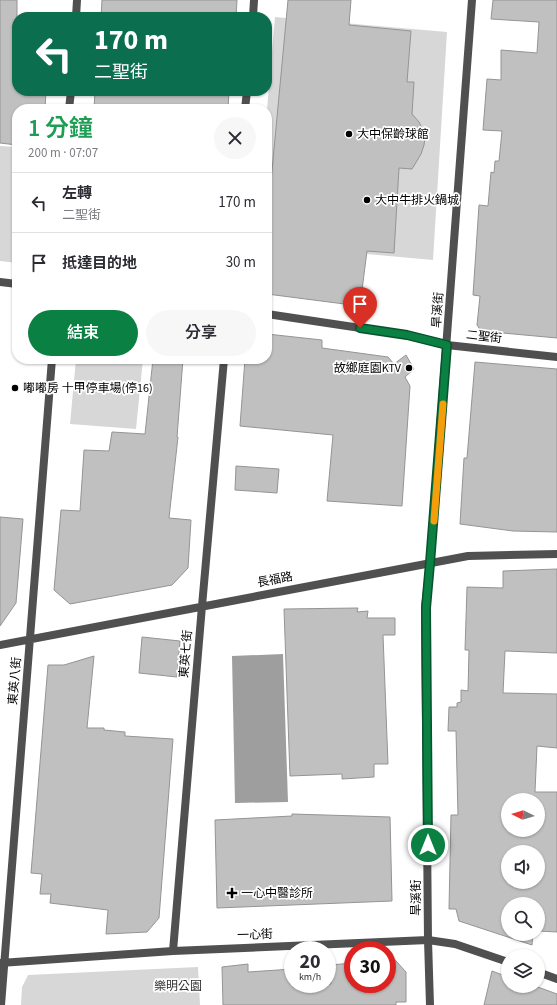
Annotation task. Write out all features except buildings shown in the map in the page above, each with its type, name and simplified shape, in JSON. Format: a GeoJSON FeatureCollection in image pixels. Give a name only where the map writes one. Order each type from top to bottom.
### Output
{"type":"FeatureCollection","features":[{"type":"Feature","properties":{"kind":"street"},"geometry":{"type":"LineString","coordinates":[[76,12],[77,0]]}},
{"type":"Feature","properties":{"kind":"street"},"geometry":{"type":"LineString","coordinates":[[253,12],[254,0]]}},
{"type":"Feature","properties":{"kind":"street","name":"旱溪街"},"geometry":{"type":"LineString","coordinates":[[430,1005],[428,940],[426,608],[472,0]]}},
{"type":"Feature","properties":{"kind":"street"},"geometry":{"type":"LineString","coordinates":[[0,282],[12,283]]}},
{"type":"Feature","properties":{"kind":"street","name":"二聖街"},"geometry":{"type":"LineString","coordinates":[[272,315],[407,335],[447,345],[557,357]]}},
{"type":"Feature","properties":{"kind":"street","name":"東英八街"},"geometry":{"type":"LineString","coordinates":[[1,1005],[2,963],[30,640],[52,364]]}},
{"type":"Feature","properties":{"kind":"street","name":"東英七街"},"geometry":{"type":"LineString","coordinates":[[173,951],[224,364]]}},
{"type":"Feature","properties":{"kind":"street","name":"長福路"},"geometry":{"type":"LineString","coordinates":[[0,645],[468,556],[557,554]]}},
{"type":"Feature","properties":{"kind":"street","name":"一心街"},"geometry":{"type":"LineString","coordinates":[[2,963],[173,951],[428,940],[456,944],[501,960]]}},
{"type":"Feature","properties":{"kind":"street"},"geometry":{"type":"LineString","coordinates":[[545,975],[557,979]]}},
{"type":"Feature","properties":{"kind":"green space","name":"大中保齡球館"},"geometry":{"type":"Polygon","coordinates":[[[275,17],[447,32],[433,260],[272,245],[272,104],[267,104],[268,96],[272,96],[272,52],[275,17]]]}},
{"type":"Feature","properties":{"kind":"green space"},"geometry":{"type":"Polygon","coordinates":[[[0,146],[12,147],[12,262],[0,261],[0,146]]]}},
{"type":"Feature","properties":{"kind":"green space"},"geometry":{"type":"Polygon","coordinates":[[[76,364],[142,364],[136,429],[70,424],[76,364]]]}},
{"type":"Feature","properties":{"kind":"green space","name":"樂明公園"},"geometry":{"type":"Polygon","coordinates":[[[198,967],[200,1005],[21,1005],[22,987],[28,975],[198,967]]]}},
{"type":"Feature","properties":{"kind":"shaded area"},"geometry":{"type":"Polygon","coordinates":[[[283,654],[288,802],[235,803],[232,656],[283,654]]]}},
{"type":"Feature","properties":{"kind":"slow traffic"},"geometry":{"type":"LineString","coordinates":[[434,521],[443,404]]}},
{"type":"Feature","properties":{"kind":"place","name":"大中保齡球館"},"geometry":{"type":"Point","coordinates":[349,134]}},
{"type":"Feature","properties":{"kind":"place","name":"大中牛排火鍋城"},"geometry":{"type":"Point","coordinates":[367,200]}},
{"type":"Feature","properties":{"kind":"place","name":"故鄉庭園KTV"},"geometry":{"type":"Point","coordinates":[409,368]}},
{"type":"Feature","properties":{"kind":"place","name":"嘟嘟房 十甲停車場(停16)"},"geometry":{"type":"Point","coordinates":[15,388]}},
{"type":"Feature","properties":{"kind":"place","name":"一心中醫診所"},"geometry":{"type":"Point","coordinates":[232,893]}},
{"type":"Feature","properties":{"kind":"route"},"geometry":{"type":"LineString","coordinates":[[360,328],[407,335],[447,345],[426,608],[428,845]]}}]}
